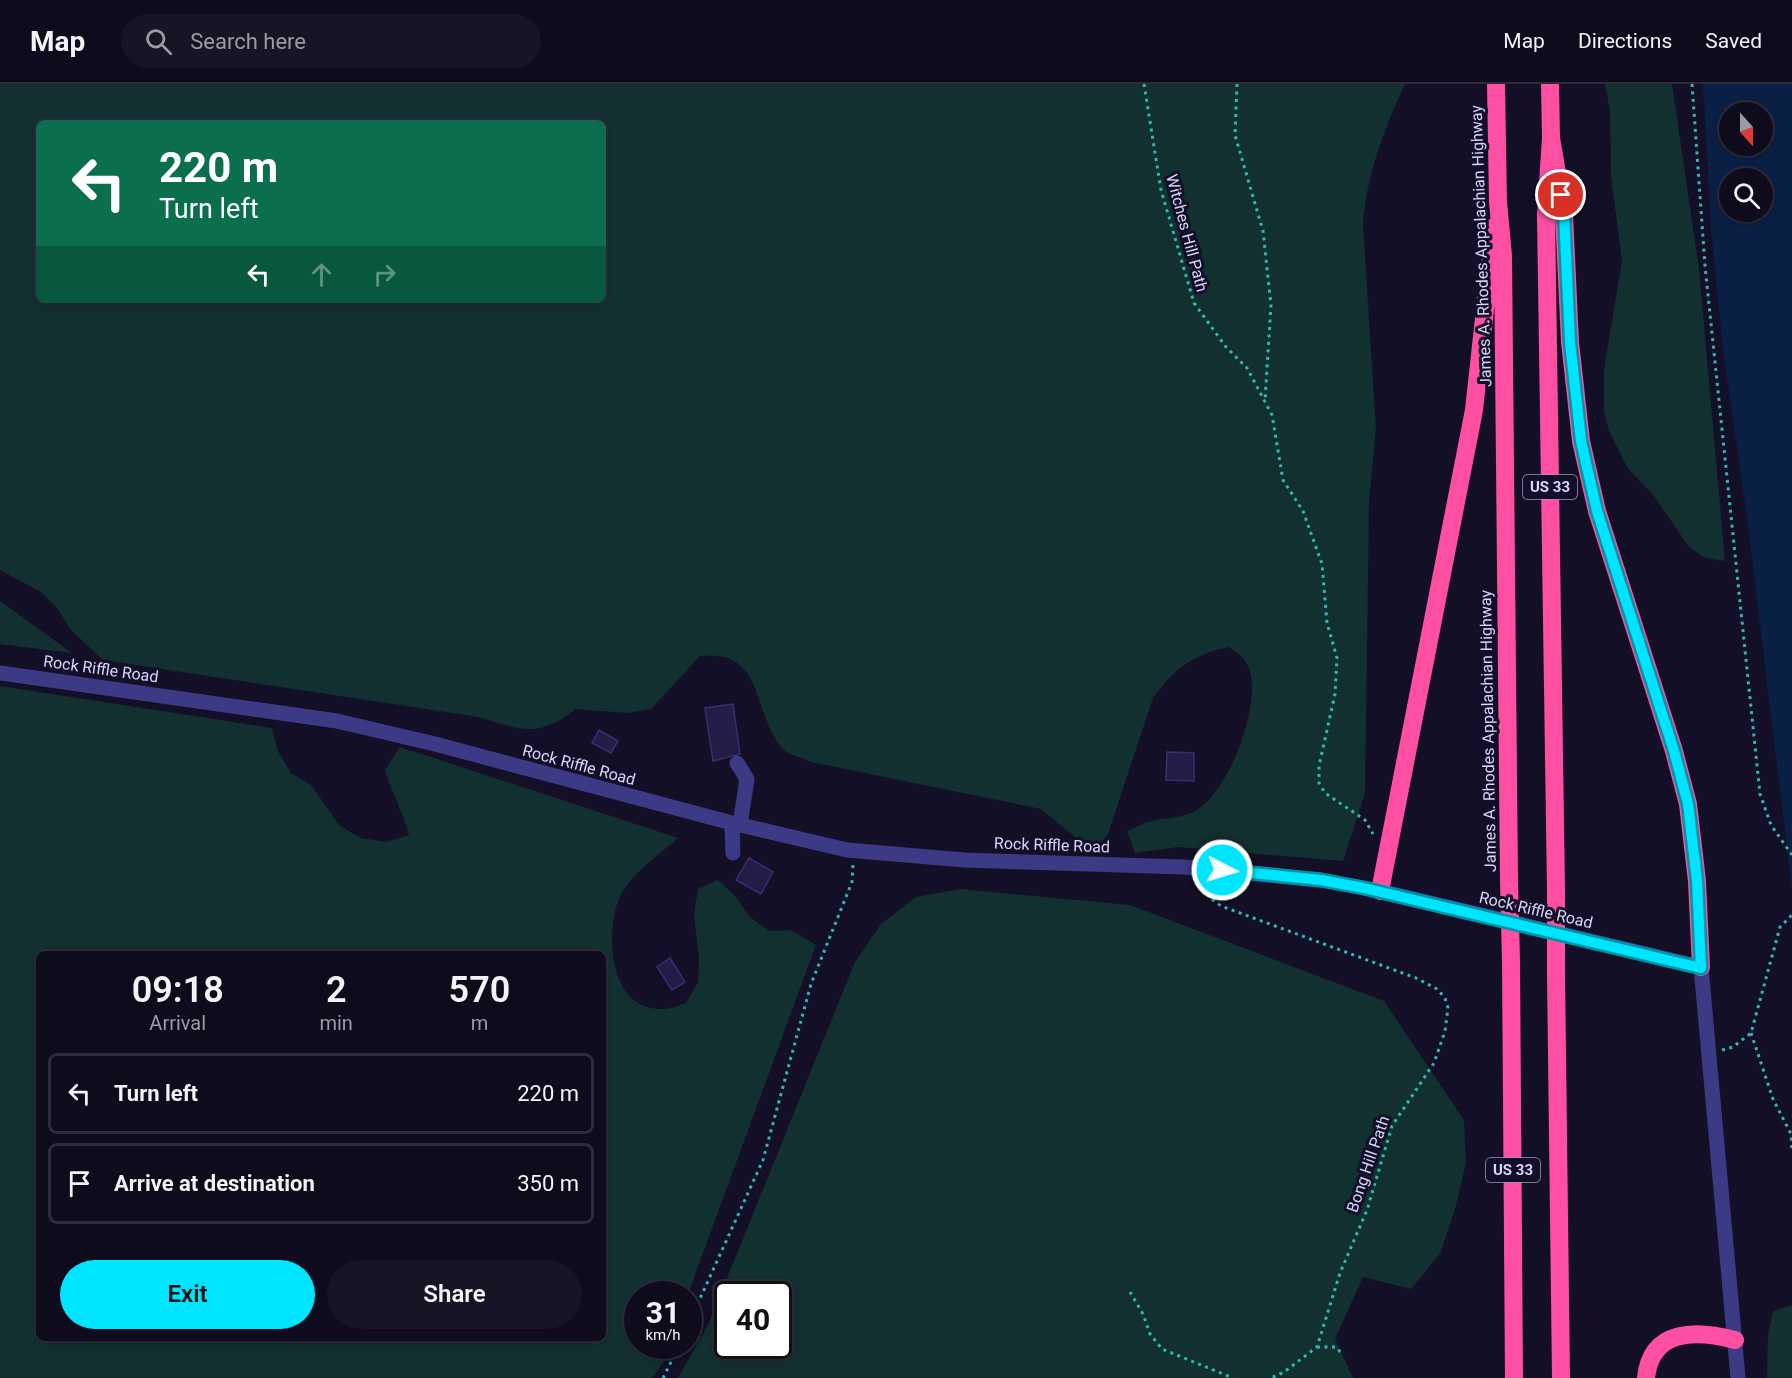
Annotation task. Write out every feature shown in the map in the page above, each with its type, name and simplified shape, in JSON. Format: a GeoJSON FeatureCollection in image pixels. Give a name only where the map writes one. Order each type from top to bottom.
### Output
{"type":"FeatureCollection","features":[{"type":"Feature","properties":{"kind":"highway","name":"James A. Rhodes Appalachian Highway"},"geometry":{"type":"LineString","coordinates":[[1496,84],[1498,202],[1503,256],[1514,1378]]}},
{"type":"Feature","properties":{"kind":"highway","name":"US 33"},"geometry":{"type":"LineString","coordinates":[[1550,84],[1551,138],[1546,214],[1561,1378]]}},
{"type":"Feature","properties":{"kind":"highway"},"geometry":{"type":"LineString","coordinates":[[1551,138],[1564,214],[1570,342],[1581,441],[1597,511],[1674,751],[1688,804],[1697,881],[1701,968]]}},
{"type":"Feature","properties":{"kind":"highway"},"geometry":{"type":"LineString","coordinates":[[1380,891],[1474,410],[1484,333],[1490,254],[1498,202]]}},
{"type":"Feature","properties":{"kind":"highway"},"geometry":{"type":"LineString","coordinates":[[1646,1378],[1653,1355],[1659,1347],[1676,1337],[1710,1334],[1735,1340]]}},
{"type":"Feature","properties":{"kind":"street","name":"Rock Riffle Road"},"geometry":{"type":"LineString","coordinates":[[0,673],[337,721],[435,744],[736,824],[853,851],[964,860],[1193,868],[1321,880],[1380,891],[1701,968]]}},
{"type":"Feature","properties":{"kind":"street"},"geometry":{"type":"LineString","coordinates":[[733,853],[736,824],[747,779],[737,763]]}},
{"type":"Feature","properties":{"kind":"street"},"geometry":{"type":"LineString","coordinates":[[1701,968],[1738,1378]]}},
{"type":"Feature","properties":{"kind":"path","name":"Witches Hill Path"},"geometry":{"type":"LineString","coordinates":[[1144,84],[1161,190],[1194,303],[1226,347],[1247,368],[1265,402],[1277,430],[1277,458],[1283,480],[1303,511],[1322,564],[1327,623],[1335,643],[1335,694],[1319,766],[1319,783],[1325,793],[1365,820],[1374,836]]}},
{"type":"Feature","properties":{"kind":"path","name":"Witches Hill Path"},"geometry":{"type":"LineString","coordinates":[[1237,84],[1235,135],[1263,231],[1271,305],[1265,402]]}},
{"type":"Feature","properties":{"kind":"path"},"geometry":{"type":"LineString","coordinates":[[1692,84],[1705,266],[1760,794],[1771,825],[1792,855]]}},
{"type":"Feature","properties":{"kind":"path"},"geometry":{"type":"LineString","coordinates":[[702,1294],[763,1160],[811,984],[852,882],[853,851]]}},
{"type":"Feature","properties":{"kind":"path","name":"Bong Hill Path"},"geometry":{"type":"LineString","coordinates":[[1206,881],[1213,900],[1221,906],[1416,978],[1437,989],[1445,998],[1448,1008],[1445,1031],[1434,1063],[1392,1125],[1367,1210],[1340,1273],[1317,1347]]}},
{"type":"Feature","properties":{"kind":"path"},"geometry":{"type":"LineString","coordinates":[[1792,915],[1780,927],[1751,1033],[1773,1099],[1791,1134],[1792,1150]]}},
{"type":"Feature","properties":{"kind":"path"},"geometry":{"type":"LineString","coordinates":[[1709,1054],[1733,1047],[1751,1033]]}},
{"type":"Feature","properties":{"kind":"path"},"geometry":{"type":"LineString","coordinates":[[1130,1292],[1143,1314],[1150,1334],[1162,1349],[1233,1378]]}},
{"type":"Feature","properties":{"kind":"path"},"geometry":{"type":"LineString","coordinates":[[1271,1378],[1284,1372],[1317,1347],[1336,1347],[1342,1355]]}},
{"type":"Feature","properties":{"kind":"path"},"geometry":{"type":"LineString","coordinates":[[663,1378],[672,1359]]}},
{"type":"Feature","properties":{"kind":"green space"},"geometry":{"type":"Polygon","coordinates":[[[0,84],[1405,84],[1378,152],[1368,187],[1363,224],[1376,428],[1369,502],[1365,793],[1343,861],[1178,847],[1135,853],[1127,831],[1148,822],[1185,815],[1197,810],[1209,800],[1232,764],[1248,719],[1252,697],[1251,677],[1246,662],[1229,647],[1205,654],[1185,664],[1169,678],[1153,698],[1108,834],[1093,852],[1041,809],[811,762],[788,753],[772,733],[747,673],[736,662],[721,656],[700,656],[651,709],[627,713],[576,709],[550,725],[540,728],[518,728],[479,717],[103,660],[70,629],[57,608],[41,592],[0,570],[0,84]]]}},
{"type":"Feature","properties":{"kind":"green space"},"geometry":{"type":"Polygon","coordinates":[[[1605,84],[1672,84],[1699,269],[1725,561],[1705,558],[1689,547],[1654,496],[1627,467],[1609,431],[1604,412],[1604,370],[1622,260],[1611,177],[1610,111],[1605,84]]]}},
{"type":"Feature","properties":{"kind":"green space"},"geometry":{"type":"Polygon","coordinates":[[[0,601],[72,653],[0,644],[0,601]]]}},
{"type":"Feature","properties":{"kind":"green space"},"geometry":{"type":"Polygon","coordinates":[[[0,686],[272,728],[278,751],[291,773],[311,785],[340,826],[361,838],[387,842],[409,835],[385,770],[400,747],[678,838],[636,874],[618,901],[614,916],[612,934],[616,970],[622,986],[632,999],[646,1007],[667,1009],[686,1003],[698,982],[699,960],[694,914],[698,889],[718,880],[735,896],[750,917],[769,931],[791,930],[816,945],[693,1281],[624,1281],[624,1359],[665,1359],[652,1378],[0,1378],[0,686]]]}},
{"type":"Feature","properties":{"kind":"green space"},"geometry":{"type":"Polygon","coordinates":[[[960,889],[1130,905],[1384,1001],[1464,1120],[1466,1163],[1455,1209],[1440,1254],[1411,1289],[1363,1277],[1335,1339],[1353,1378],[678,1378],[689,1359],[702,1359],[702,1336],[714,1310],[714,1359],[792,1359],[792,1281],[726,1281],[855,962],[881,924],[916,897],[960,889]]]}},
{"type":"Feature","properties":{"kind":"green space"},"geometry":{"type":"Polygon","coordinates":[[[1792,1305],[1792,1378],[1767,1378],[1768,1335],[1773,1311],[1792,1305]]]}},
{"type":"Feature","properties":{"kind":"water"},"geometry":{"type":"Polygon","coordinates":[[[1703,84],[1792,84],[1792,889],[1747,517],[1723,351],[1711,229],[1703,84]]]}},
{"type":"Feature","properties":{"kind":"building"},"geometry":{"type":"Polygon","coordinates":[[[733,704],[740,754],[713,761],[705,708],[733,704]]]}},
{"type":"Feature","properties":{"kind":"building"},"geometry":{"type":"Polygon","coordinates":[[[599,730],[618,741],[611,753],[592,743],[599,730]]]}},
{"type":"Feature","properties":{"kind":"building"},"geometry":{"type":"Polygon","coordinates":[[[1167,752],[1194,753],[1194,781],[1166,780],[1167,752]]]}},
{"type":"Feature","properties":{"kind":"building"},"geometry":{"type":"Polygon","coordinates":[[[749,858],[773,872],[761,894],[736,880],[749,858]]]}},
{"type":"Feature","properties":{"kind":"building"},"geometry":{"type":"Polygon","coordinates":[[[670,958],[685,982],[672,990],[657,967],[670,958]]]}},
{"type":"Feature","properties":{"kind":"route"},"geometry":{"type":"LineString","coordinates":[[1222,870],[1321,880],[1364,888],[1701,968],[1697,881],[1688,804],[1674,751],[1597,511],[1581,441],[1570,342],[1564,214],[1561,195]]}}]}
